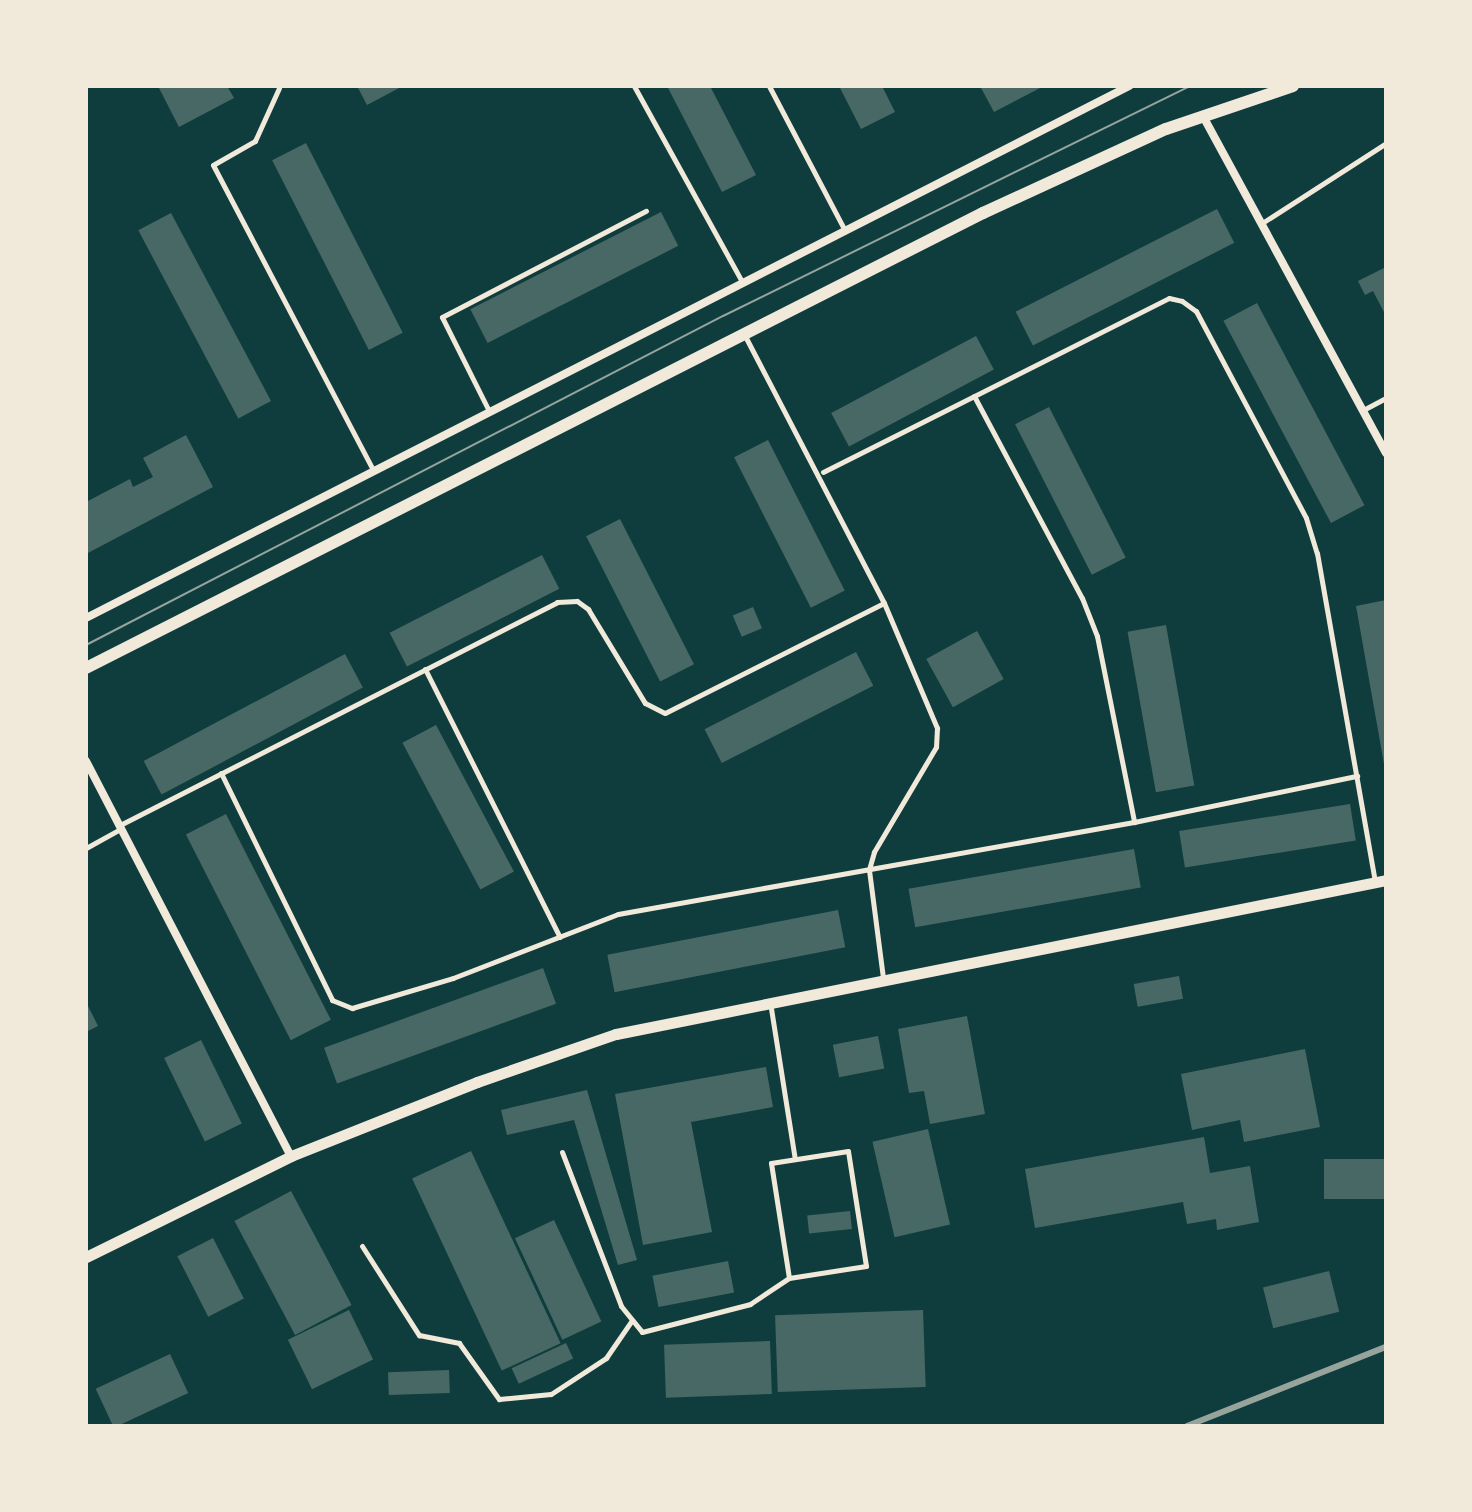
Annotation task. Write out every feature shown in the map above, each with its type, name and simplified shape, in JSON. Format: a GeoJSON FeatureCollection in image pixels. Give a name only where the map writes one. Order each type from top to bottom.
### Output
{"type":"FeatureCollection","features":[{"type":"Feature","properties":{"kind":"main road"},"geometry":{"type":"LineString","coordinates":[[86,668],[983,213],[1166,129],[1293,86]]}},
{"type":"Feature","properties":{"kind":"street"},"geometry":{"type":"LineString","coordinates":[[86,618],[1129,86]]}},
{"type":"Feature","properties":{"kind":"street"},"geometry":{"type":"LineString","coordinates":[[1204,118],[1365,409],[1386,453]]}},
{"type":"Feature","properties":{"kind":"street"},"geometry":{"type":"LineString","coordinates":[[86,761],[291,1156]]}},
{"type":"Feature","properties":{"kind":"street"},"geometry":{"type":"LineString","coordinates":[[86,1257],[291,1156],[477,1082],[616,1034],[1381,881]]}},
{"type":"Feature","properties":{"kind":"lane"},"geometry":{"type":"LineString","coordinates":[[634,86],[742,282]]}},
{"type":"Feature","properties":{"kind":"lane"},"geometry":{"type":"LineString","coordinates":[[769,86],[845,231]]}},
{"type":"Feature","properties":{"kind":"lane"},"geometry":{"type":"LineString","coordinates":[[280,87],[255,141],[213,165],[373,470]]}},
{"type":"Feature","properties":{"kind":"lane"},"geometry":{"type":"LineString","coordinates":[[1261,223],[1386,143]]}},
{"type":"Feature","properties":{"kind":"lane"},"geometry":{"type":"LineString","coordinates":[[489,411],[442,317],[646,211]]}},
{"type":"Feature","properties":{"kind":"lane"},"geometry":{"type":"LineString","coordinates":[[823,472],[1169,298],[1196,311],[1306,518],[1317,553],[1357,776],[1381,881]]}},
{"type":"Feature","properties":{"kind":"lane"},"geometry":{"type":"LineString","coordinates":[[745,335],[884,603],[937,728],[936,747],[874,852],[869,870],[884,981]]}},
{"type":"Feature","properties":{"kind":"lane"},"geometry":{"type":"LineString","coordinates":[[974,396],[1082,598],[1097,636],[1134,822]]}},
{"type":"Feature","properties":{"kind":"lane"},"geometry":{"type":"LineString","coordinates":[[1365,409],[1386,398]]}},
{"type":"Feature","properties":{"kind":"lane"},"geometry":{"type":"LineString","coordinates":[[86,848],[221,773],[557,602],[577,601],[606,631],[645,703],[665,713],[884,603]]}},
{"type":"Feature","properties":{"kind":"lane"},"geometry":{"type":"LineString","coordinates":[[425,669],[560,937]]}},
{"type":"Feature","properties":{"kind":"lane"},"geometry":{"type":"LineString","coordinates":[[221,773],[339,1005],[352,1008],[453,978],[618,914],[1134,822],[1357,776]]}},
{"type":"Feature","properties":{"kind":"lane"},"geometry":{"type":"LineString","coordinates":[[770,1001],[795,1159]]}},
{"type":"Feature","properties":{"kind":"lane"},"geometry":{"type":"LineString","coordinates":[[562,1152],[621,1306],[642,1332],[750,1304],[789,1278],[866,1266],[848,1151],[771,1163],[789,1278]]}},
{"type":"Feature","properties":{"kind":"lane"},"geometry":{"type":"LineString","coordinates":[[362,1246],[419,1335],[459,1343],[499,1399],[551,1394],[606,1358],[632,1320]]}},
{"type":"Feature","properties":{"kind":"building"},"geometry":{"type":"Polygon","coordinates":[[[158,86],[227,86],[234,98],[179,127],[158,86]]]}},
{"type":"Feature","properties":{"kind":"building"},"geometry":{"type":"Polygon","coordinates":[[[357,86],[403,86],[367,105],[357,86]]]}},
{"type":"Feature","properties":{"kind":"building"},"geometry":{"type":"Polygon","coordinates":[[[667,86],[710,86],[756,175],[722,192],[667,86]]]}},
{"type":"Feature","properties":{"kind":"building"},"geometry":{"type":"Polygon","coordinates":[[[839,86],[882,86],[895,112],[861,129],[839,86]]]}},
{"type":"Feature","properties":{"kind":"building"},"geometry":{"type":"Polygon","coordinates":[[[980,86],[1044,86],[994,112],[980,86]]]}},
{"type":"Feature","properties":{"kind":"building"},"geometry":{"type":"Polygon","coordinates":[[[306,143],[403,333],[369,350],[272,160],[306,143]]]}},
{"type":"Feature","properties":{"kind":"building"},"geometry":{"type":"Polygon","coordinates":[[[1217,209],[1234,243],[1033,345],[1016,312],[1217,209]]]}},
{"type":"Feature","properties":{"kind":"building"},"geometry":{"type":"Polygon","coordinates":[[[661,212],[678,246],[488,343],[470,309],[661,212]]]}},
{"type":"Feature","properties":{"kind":"building"},"geometry":{"type":"Polygon","coordinates":[[[171,213],[271,401],[238,418],[138,230],[171,213]]]}},
{"type":"Feature","properties":{"kind":"building"},"geometry":{"type":"Polygon","coordinates":[[[1386,267],[1386,316],[1373,291],[1365,295],[1358,281],[1386,267]]]}},
{"type":"Feature","properties":{"kind":"building"},"geometry":{"type":"Polygon","coordinates":[[[1257,303],[1365,505],[1331,523],[1223,321],[1257,303]]]}},
{"type":"Feature","properties":{"kind":"building"},"geometry":{"type":"Polygon","coordinates":[[[976,336],[994,370],[849,447],[831,413],[976,336]]]}},
{"type":"Feature","properties":{"kind":"building"},"geometry":{"type":"Polygon","coordinates":[[[1049,407],[1126,558],[1092,575],[1015,424],[1049,407]]]}},
{"type":"Feature","properties":{"kind":"building"},"geometry":{"type":"Polygon","coordinates":[[[186,435],[213,487],[86,554],[86,502],[130,479],[133,487],[153,477],[143,458],[186,435]]]}},
{"type":"Feature","properties":{"kind":"building"},"geometry":{"type":"Polygon","coordinates":[[[768,440],[845,591],[811,608],[734,457],[768,440]]]}},
{"type":"Feature","properties":{"kind":"building"},"geometry":{"type":"Polygon","coordinates":[[[620,519],[694,664],[660,681],[586,536],[620,519]]]}},
{"type":"Feature","properties":{"kind":"building"},"geometry":{"type":"Polygon","coordinates":[[[542,555],[559,589],[407,666],[390,633],[542,555]]]}},
{"type":"Feature","properties":{"kind":"building"},"geometry":{"type":"Polygon","coordinates":[[[1386,600],[1386,763],[1384,764],[1356,606],[1386,600]]]}},
{"type":"Feature","properties":{"kind":"building"},"geometry":{"type":"Polygon","coordinates":[[[753,607],[762,628],[742,637],[733,616],[753,607]]]}},
{"type":"Feature","properties":{"kind":"building"},"geometry":{"type":"Polygon","coordinates":[[[1166,625],[1194,786],[1156,792],[1128,632],[1166,625]]]}},
{"type":"Feature","properties":{"kind":"building"},"geometry":{"type":"Polygon","coordinates":[[[977,631],[1004,679],[953,707],[926,659],[977,631]]]}},
{"type":"Feature","properties":{"kind":"building"},"geometry":{"type":"Polygon","coordinates":[[[856,652],[873,686],[722,763],[705,729],[856,652]]]}},
{"type":"Feature","properties":{"kind":"building"},"geometry":{"type":"Polygon","coordinates":[[[345,654],[363,688],[162,795],[144,761],[345,654]]]}},
{"type":"Feature","properties":{"kind":"building"},"geometry":{"type":"Polygon","coordinates":[[[436,725],[514,872],[480,889],[402,743],[436,725]]]}},
{"type":"Feature","properties":{"kind":"building"},"geometry":{"type":"Polygon","coordinates":[[[1350,804],[1356,841],[1185,868],[1179,831],[1350,804]]]}},
{"type":"Feature","properties":{"kind":"building"},"geometry":{"type":"Polygon","coordinates":[[[226,814],[331,1020],[291,1040],[186,834],[226,814]]]}},
{"type":"Feature","properties":{"kind":"building"},"geometry":{"type":"Polygon","coordinates":[[[1134,849],[1141,887],[915,927],[908,889],[1134,849]]]}},
{"type":"Feature","properties":{"kind":"building"},"geometry":{"type":"Polygon","coordinates":[[[838,910],[845,947],[615,992],[607,955],[838,910]]]}},
{"type":"Feature","properties":{"kind":"building"},"geometry":{"type":"Polygon","coordinates":[[[543,968],[556,1004],[337,1083],[324,1048],[543,968]]]}},
{"type":"Feature","properties":{"kind":"building"},"geometry":{"type":"Polygon","coordinates":[[[1179,976],[1183,999],[1138,1007],[1134,984],[1179,976]]]}},
{"type":"Feature","properties":{"kind":"building"},"geometry":{"type":"Polygon","coordinates":[[[86,1002],[98,1026],[86,1032],[86,1002]]]}},
{"type":"Feature","properties":{"kind":"building"},"geometry":{"type":"Polygon","coordinates":[[[967,1016],[985,1114],[930,1124],[924,1091],[909,1093],[898,1029],[967,1016]]]}},
{"type":"Feature","properties":{"kind":"building"},"geometry":{"type":"Polygon","coordinates":[[[878,1036],[884,1068],[839,1077],[833,1045],[878,1036]]]}},
{"type":"Feature","properties":{"kind":"building"},"geometry":{"type":"Polygon","coordinates":[[[201,1040],[242,1124],[205,1142],[164,1058],[201,1040]]]}},
{"type":"Feature","properties":{"kind":"building"},"geometry":{"type":"Polygon","coordinates":[[[1305,1049],[1320,1127],[1244,1142],[1240,1120],[1192,1130],[1181,1074],[1305,1049]]]}},
{"type":"Feature","properties":{"kind":"building"},"geometry":{"type":"Polygon","coordinates":[[[766,1067],[773,1107],[691,1122],[712,1232],[643,1245],[615,1094],[766,1067]]]}},
{"type":"Feature","properties":{"kind":"building"},"geometry":{"type":"Polygon","coordinates":[[[587,1090],[637,1260],[618,1265],[574,1120],[507,1135],[501,1110],[587,1090]]]}},
{"type":"Feature","properties":{"kind":"building"},"geometry":{"type":"Polygon","coordinates":[[[928,1129],[950,1224],[895,1237],[872,1142],[928,1129]]]}},
{"type":"Feature","properties":{"kind":"building"},"geometry":{"type":"Polygon","coordinates":[[[1204,1137],[1210,1173],[1250,1166],[1259,1222],[1217,1230],[1216,1219],[1187,1224],[1183,1202],[1035,1228],[1025,1169],[1204,1137]]]}},
{"type":"Feature","properties":{"kind":"building"},"geometry":{"type":"Polygon","coordinates":[[[471,1151],[561,1343],[502,1371],[412,1178],[471,1151]]]}},
{"type":"Feature","properties":{"kind":"building"},"geometry":{"type":"Polygon","coordinates":[[[1324,1159],[1386,1159],[1386,1199],[1324,1199],[1324,1159]]]}},
{"type":"Feature","properties":{"kind":"building"},"geometry":{"type":"Polygon","coordinates":[[[291,1191],[352,1305],[295,1335],[234,1221],[291,1191]]]}},
{"type":"Feature","properties":{"kind":"building"},"geometry":{"type":"Polygon","coordinates":[[[850,1211],[852,1229],[809,1233],[807,1215],[850,1211]]]}},
{"type":"Feature","properties":{"kind":"building"},"geometry":{"type":"Polygon","coordinates":[[[554,1220],[601,1322],[562,1340],[515,1238],[554,1220]]]}},
{"type":"Feature","properties":{"kind":"building"},"geometry":{"type":"Polygon","coordinates":[[[213,1238],[244,1299],[208,1317],[177,1256],[213,1238]]]}},
{"type":"Feature","properties":{"kind":"building"},"geometry":{"type":"Polygon","coordinates":[[[728,1261],[734,1292],[659,1307],[652,1276],[728,1261]]]}},
{"type":"Feature","properties":{"kind":"building"},"geometry":{"type":"Polygon","coordinates":[[[1329,1271],[1339,1312],[1273,1328],[1263,1287],[1329,1271]]]}},
{"type":"Feature","properties":{"kind":"building"},"geometry":{"type":"Polygon","coordinates":[[[349,1310],[373,1359],[312,1389],[288,1340],[349,1310]]]}},
{"type":"Feature","properties":{"kind":"building"},"geometry":{"type":"Polygon","coordinates":[[[923,1310],[926,1387],[778,1392],[775,1315],[923,1310]]]}},
{"type":"Feature","properties":{"kind":"building"},"geometry":{"type":"Polygon","coordinates":[[[770,1341],[772,1394],[666,1398],[664,1345],[770,1341]]]}},
{"type":"Feature","properties":{"kind":"building"},"geometry":{"type":"Polygon","coordinates":[[[566,1343],[573,1358],[519,1384],[512,1368],[566,1343]]]}},
{"type":"Feature","properties":{"kind":"building"},"geometry":{"type":"Polygon","coordinates":[[[170,1354],[188,1393],[113,1426],[96,1389],[170,1354]]]}},
{"type":"Feature","properties":{"kind":"building"},"geometry":{"type":"Polygon","coordinates":[[[449,1370],[450,1393],[389,1395],[388,1372],[449,1370]]]}},
{"type":"Feature","properties":{"kind":"tram line"},"geometry":{"type":"LineString","coordinates":[[86,645],[723,316],[1190,86]]}},
{"type":"Feature","properties":{"kind":"railway"},"geometry":{"type":"LineString","coordinates":[[1187,1426],[1386,1347]]}}]}
